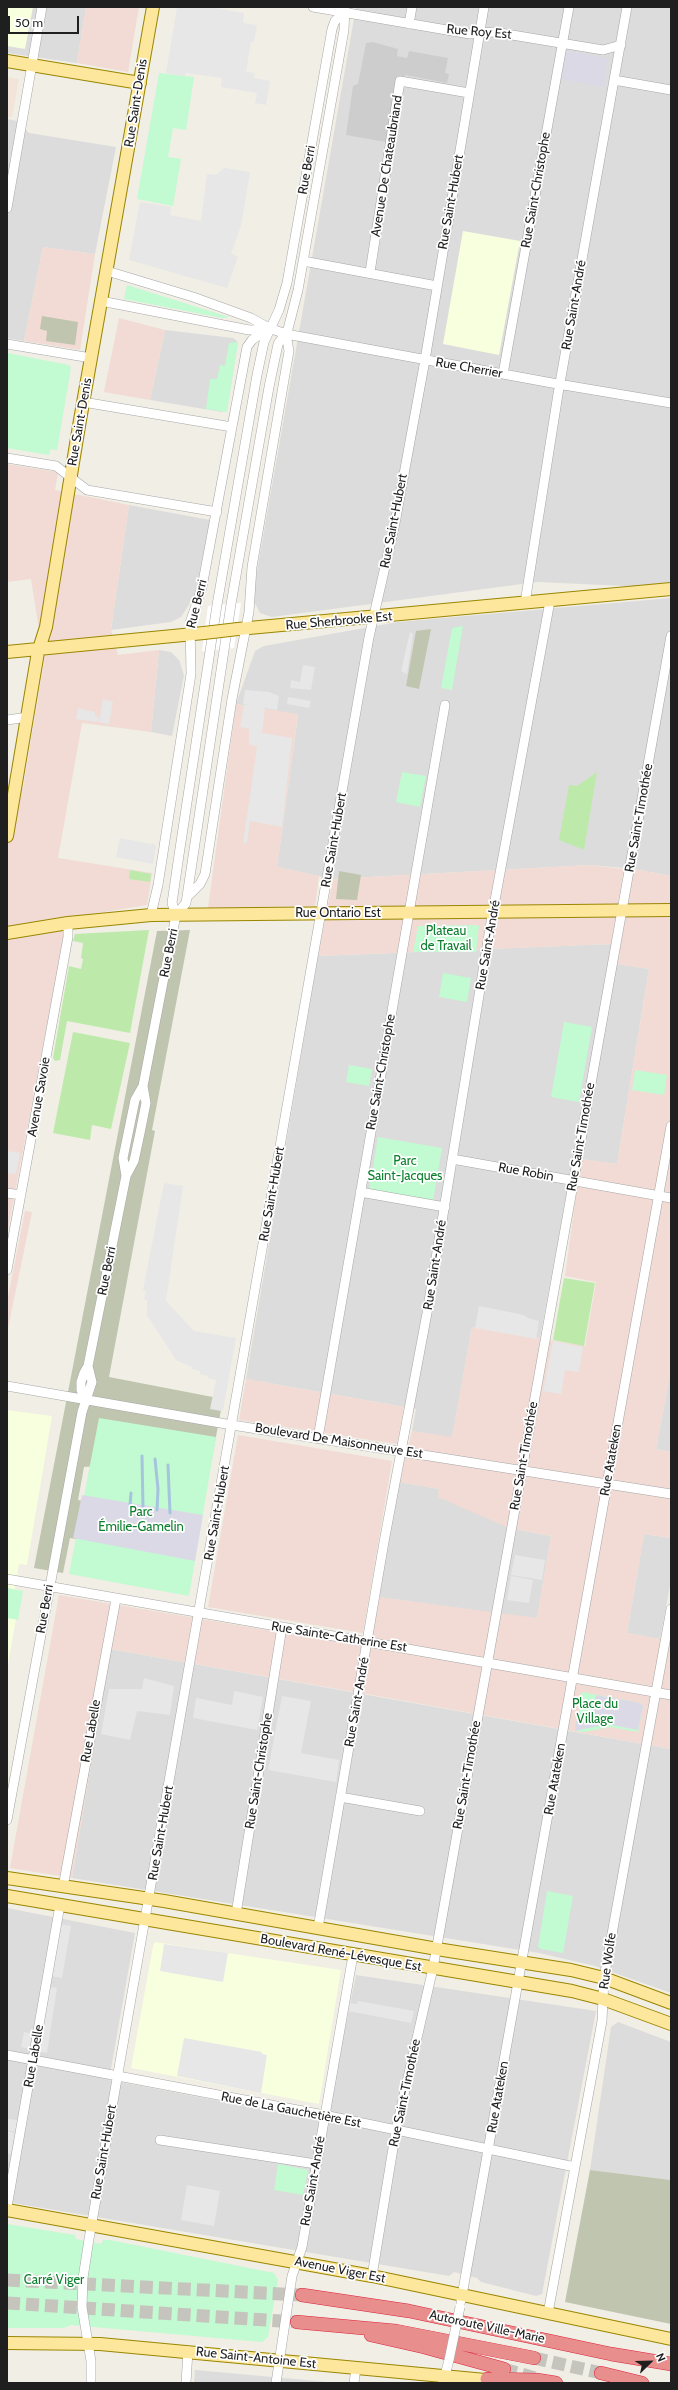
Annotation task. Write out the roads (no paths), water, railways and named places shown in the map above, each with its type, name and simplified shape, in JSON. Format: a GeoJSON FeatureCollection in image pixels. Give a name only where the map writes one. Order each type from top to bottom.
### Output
{"type":"FeatureCollection","features":[{"type":"Feature","properties":{"kind":"highway","name":"Autoroute Ville-Marie"},"geometry":{"type":"LineString","coordinates":[[302,2295],[417,2313],[611,2354],[671,2364]]}},
{"type":"Feature","properties":{"kind":"highway","name":"Autoroute Ville-Marie"},"geometry":{"type":"LineString","coordinates":[[297,2322],[396,2331],[534,2358]]}},
{"type":"Feature","properties":{"kind":"highway"},"geometry":{"type":"LineString","coordinates":[[322,2325],[424,2347],[504,2369]]}},
{"type":"Feature","properties":{"kind":"highway"},"geometry":{"type":"LineString","coordinates":[[601,2373],[642,2383]]}},
{"type":"Feature","properties":{"kind":"highway"},"geometry":{"type":"LineString","coordinates":[[487,2379],[537,2380],[556,2383]]}},
{"type":"Feature","properties":{"kind":"main road","name":"Rue Saint-Denis"},"geometry":{"type":"LineString","coordinates":[[7,836],[39,649],[46,627],[83,402],[102,302],[153,7]]}},
{"type":"Feature","properties":{"kind":"main road"},"geometry":{"type":"LineString","coordinates":[[7,61],[140,83]]}},
{"type":"Feature","properties":{"kind":"main road","name":"Rue Sherbrooke Est"},"geometry":{"type":"LineString","coordinates":[[7,652],[671,589]]}},
{"type":"Feature","properties":{"kind":"main road","name":"Rue Ontario Est"},"geometry":{"type":"LineString","coordinates":[[7,933],[68,923],[151,915],[671,910]]}},
{"type":"Feature","properties":{"kind":"main road","name":"Boulevard René-Lévesque Est"},"geometry":{"type":"LineString","coordinates":[[7,1878],[63,1888],[149,1899],[436,1949],[571,1970],[604,1978],[671,2003]]}},
{"type":"Feature","properties":{"kind":"main road","name":"Boulevard René-Lévesque Est"},"geometry":{"type":"LineString","coordinates":[[7,1896],[572,1991],[603,1999],[671,2024]]}},
{"type":"Feature","properties":{"kind":"main road","name":"Avenue Viger Est"},"geometry":{"type":"LineString","coordinates":[[7,2208],[372,2276],[671,2339]]}},
{"type":"Feature","properties":{"kind":"main road","name":"Rue Saint-Antoine Est"},"geometry":{"type":"LineString","coordinates":[[7,2343],[87,2343],[188,2351],[356,2368],[444,2379],[487,2379],[505,2383]]}},
{"type":"Feature","properties":{"kind":"street"},"geometry":{"type":"LineString","coordinates":[[7,208],[42,7]]}},
{"type":"Feature","properties":{"kind":"street","name":"Rue Roy Est"},"geometry":{"type":"LineString","coordinates":[[313,7],[344,10],[461,33],[494,32],[603,50],[621,45]]}},
{"type":"Feature","properties":{"kind":"street"},"geometry":{"type":"LineString","coordinates":[[409,24],[412,7]]}},
{"type":"Feature","properties":{"kind":"street","name":"Rue Saint-Hubert"},"geometry":{"type":"LineString","coordinates":[[91,2383],[92,2361],[87,2343],[83,2318],[82,2289],[92,2225],[321,913],[374,618],[424,360],[484,7]]}},
{"type":"Feature","properties":{"kind":"street","name":"Rue Saint-Christophe"},"geometry":{"type":"LineString","coordinates":[[503,374],[569,7]]}},
{"type":"Feature","properties":{"kind":"street","name":"Rue Saint-André"},"geometry":{"type":"LineString","coordinates":[[525,603],[560,384],[627,7]]}},
{"type":"Feature","properties":{"kind":"street","name":"Rue Berri"},"geometry":{"type":"LineString","coordinates":[[187,897],[203,881],[205,874],[242,629],[289,351],[286,334],[303,261],[344,30],[344,10]]}},
{"type":"Feature","properties":{"kind":"street","name":"Rue Berri"},"geometry":{"type":"LineString","coordinates":[[7,1820],[49,1586],[85,1399],[81,1386],[84,1373],[88,1366],[126,1176],[134,1161],[146,1103],[143,1086],[176,915],[173,899],[217,606],[257,375],[269,328],[280,310],[287,283],[332,29],[335,21],[344,10]]}},
{"type":"Feature","properties":{"kind":"street"},"geometry":{"type":"LineString","coordinates":[[614,80],[671,90]]}},
{"type":"Feature","properties":{"kind":"street","name":"Avenue De Chateaubriand"},"geometry":{"type":"LineString","coordinates":[[370,272],[400,81],[469,93]]}},
{"type":"Feature","properties":{"kind":"street"},"geometry":{"type":"LineString","coordinates":[[303,261],[370,272],[437,286]]}},
{"type":"Feature","properties":{"kind":"street","name":"Rue Cherrier"},"geometry":{"type":"LineString","coordinates":[[107,271],[194,297],[251,318],[269,328],[286,334],[560,384],[671,400]]}},
{"type":"Feature","properties":{"kind":"street","name":"Rue Cherrier"},"geometry":{"type":"LineString","coordinates":[[102,302],[249,330],[269,328]]}},
{"type":"Feature","properties":{"kind":"street","name":"Rue Berri"},"geometry":{"type":"LineString","coordinates":[[151,915],[158,885],[191,674],[189,634],[190,623],[202,587],[247,347],[252,340],[269,328]]}},
{"type":"Feature","properties":{"kind":"street","name":"Rue Berri"},"geometry":{"type":"LineString","coordinates":[[176,915],[186,903],[231,604],[269,387],[278,344],[286,334]]}},
{"type":"Feature","properties":{"kind":"street"},"geometry":{"type":"LineString","coordinates":[[7,344],[91,358]]}},
{"type":"Feature","properties":{"kind":"street"},"geometry":{"type":"LineString","coordinates":[[83,402],[232,427]]}},
{"type":"Feature","properties":{"kind":"street"},"geometry":{"type":"LineString","coordinates":[[7,458],[56,466],[87,490],[217,512]]}},
{"type":"Feature","properties":{"kind":"street","name":"Rue Saint-André"},"geometry":{"type":"LineString","coordinates":[[318,1928],[367,1641],[445,1207],[493,911],[550,601]]}},
{"type":"Feature","properties":{"kind":"street","name":"Rue Saint-Timothée"},"geometry":{"type":"LineString","coordinates":[[372,2276],[396,2130],[433,1968],[671,636]]}},
{"type":"Feature","properties":{"kind":"street","name":"Rue Saint-Christophe"},"geometry":{"type":"LineString","coordinates":[[318,1438],[444,705]]}},
{"type":"Feature","properties":{"kind":"street"},"geometry":{"type":"LineString","coordinates":[[7,720],[28,717]]}},
{"type":"Feature","properties":{"kind":"street","name":"Avenue Savoie"},"geometry":{"type":"LineString","coordinates":[[7,1270],[68,937],[68,923]]}},
{"type":"Feature","properties":{"kind":"street","name":"Rue Atateken"},"geometry":{"type":"LineString","coordinates":[[444,2379],[460,2307],[489,2150],[671,1126]]}},
{"type":"Feature","properties":{"kind":"street","name":"Rue Robin"},"geometry":{"type":"LineString","coordinates":[[452,1159],[671,1198]]}},
{"type":"Feature","properties":{"kind":"street"},"geometry":{"type":"LineString","coordinates":[[360,1192],[445,1207]]}},
{"type":"Feature","properties":{"kind":"street"},"geometry":{"type":"LineString","coordinates":[[7,1193],[21,1195]]}},
{"type":"Feature","properties":{"kind":"street","name":"Boulevard De Maisonneuve Est"},"geometry":{"type":"LineString","coordinates":[[7,1386],[232,1425],[671,1494]]}},
{"type":"Feature","properties":{"kind":"street","name":"Rue Sainte-Catherine Est"},"geometry":{"type":"LineString","coordinates":[[7,1579],[671,1695]]}},
{"type":"Feature","properties":{"kind":"street","name":"Rue Labelle"},"geometry":{"type":"LineString","coordinates":[[63,1888],[116,1599]]}},
{"type":"Feature","properties":{"kind":"street","name":"Rue Wolfe"},"geometry":{"type":"LineString","coordinates":[[548,2313],[602,2021],[604,1978],[671,1609]]}},
{"type":"Feature","properties":{"kind":"street","name":"Rue Saint-Christophe"},"geometry":{"type":"LineString","coordinates":[[236,1914],[282,1627]]}},
{"type":"Feature","properties":{"kind":"street"},"geometry":{"type":"LineString","coordinates":[[340,1797],[420,1811]]}},
{"type":"Feature","properties":{"kind":"street","name":"Rue Labelle"},"geometry":{"type":"LineString","coordinates":[[7,2208],[60,1905]]}},
{"type":"Feature","properties":{"kind":"street","name":"Rue Saint-André"},"geometry":{"type":"LineString","coordinates":[[276,2383],[278,2360],[292,2276],[302,2247],[353,1955]]}},
{"type":"Feature","properties":{"kind":"street","name":"Rue de La Gauchetière Est"},"geometry":{"type":"LineString","coordinates":[[7,2055],[324,2115],[575,2168]]}},
{"type":"Feature","properties":{"kind":"street"},"geometry":{"type":"LineString","coordinates":[[160,2140],[316,2164]]}},
{"type":"Feature","properties":{"kind":"street"},"geometry":{"type":"LineString","coordinates":[[186,2383],[188,2351]]}},
{"type":"Feature","properties":{"kind":"street"},"geometry":{"type":"LineString","coordinates":[[354,2383],[356,2368]]}},
{"type":"Feature","properties":{"kind":"waterway"},"geometry":{"type":"LineString","coordinates":[[142,1456],[143,1508]]}},
{"type":"Feature","properties":{"kind":"waterway"},"geometry":{"type":"LineString","coordinates":[[155,1459],[158,1489],[157,1510]]}},
{"type":"Feature","properties":{"kind":"waterway"},"geometry":{"type":"LineString","coordinates":[[168,1465],[170,1513]]}},
{"type":"Feature","properties":{"kind":"waterway"},"geometry":{"type":"LineString","coordinates":[[130,1505],[131,1493]]}},
{"type":"Feature","properties":{"kind":"tunnel"},"geometry":{"type":"LineString","coordinates":[[7,2280],[302,2295]]}},
{"type":"Feature","properties":{"kind":"tunnel"},"geometry":{"type":"LineString","coordinates":[[7,2303],[297,2322]]}},
{"type":"Feature","properties":{"kind":"tunnel"},"geometry":{"type":"LineString","coordinates":[[534,2358],[601,2373]]}},
{"type":"Feature","properties":{"kind":"tunnel"},"geometry":{"type":"LineString","coordinates":[[504,2369],[535,2378]]}},
{"type":"Feature","properties":{"kind":"park label","name":"Plateau de Travail"},"geometry":{"type":"Point","coordinates":[446,938]}},
{"type":"Feature","properties":{"kind":"park label","name":"Parc Saint-Jacques"},"geometry":{"type":"Point","coordinates":[405,1168]}},
{"type":"Feature","properties":{"kind":"park label","name":"Parc Émilie-Gamelin"},"geometry":{"type":"Point","coordinates":[141,1520]}},
{"type":"Feature","properties":{"kind":"park label","name":"Place du Village"},"geometry":{"type":"Point","coordinates":[595,1712]}},
{"type":"Feature","properties":{"kind":"park label","name":"Carré Viger"},"geometry":{"type":"Point","coordinates":[54,2280]}}]}
